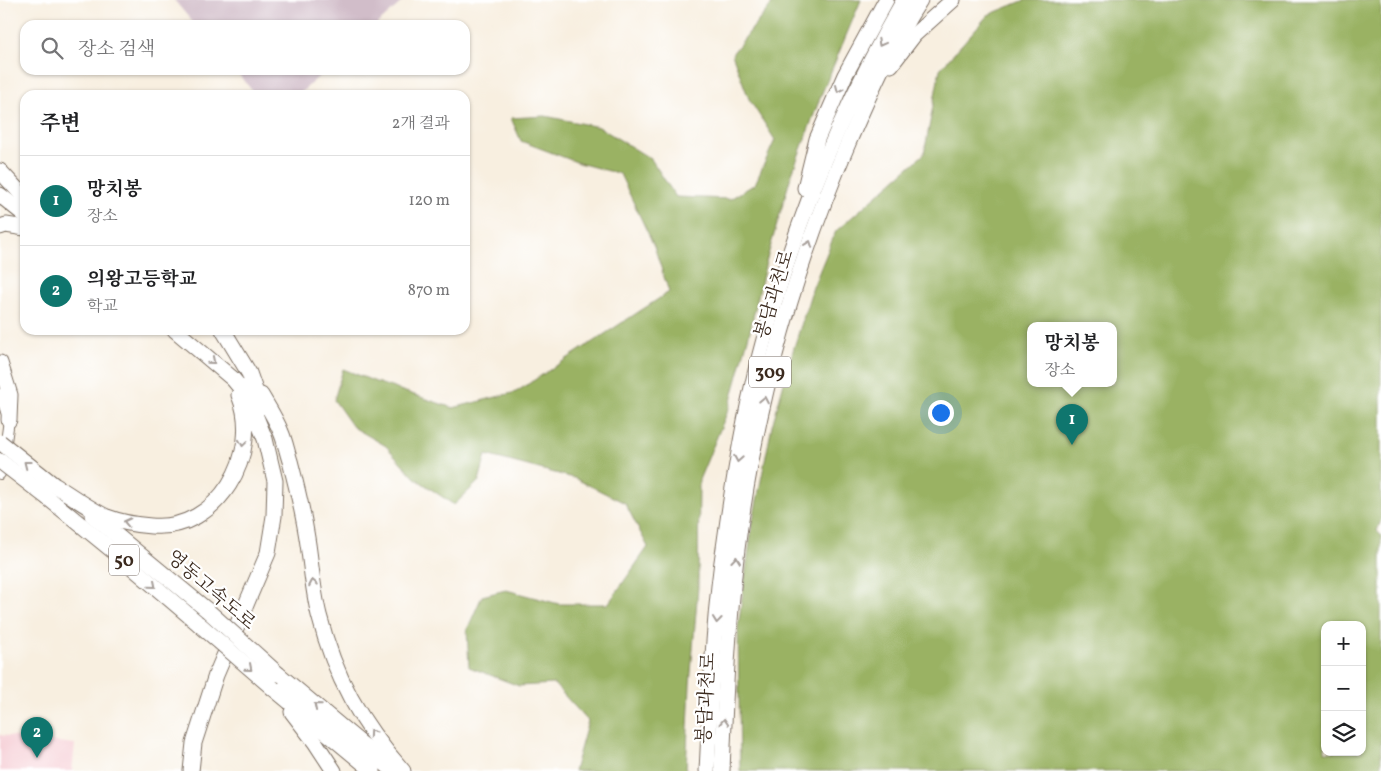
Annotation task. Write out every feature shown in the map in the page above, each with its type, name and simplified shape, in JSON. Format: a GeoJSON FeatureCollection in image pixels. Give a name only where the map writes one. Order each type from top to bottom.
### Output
{"type":"FeatureCollection","features":[{"type":"Feature","properties":{"kind":"highway"},"geometry":{"type":"LineString","coordinates":[[784,271],[817,139],[845,74],[886,0]]}},
{"type":"Feature","properties":{"kind":"highway","name":"봉담과천로"},"geometry":{"type":"LineString","coordinates":[[707,771],[715,637],[724,543],[745,421],[759,358],[784,271],[820,172],[861,80],[904,0]]}},
{"type":"Feature","properties":{"kind":"highway","name":"봉담과천로"},"geometry":{"type":"LineString","coordinates":[[722,771],[728,642],[737,548],[767,386],[797,277],[834,177],[873,87],[905,24],[920,0]]}},
{"type":"Feature","properties":{"kind":"highway"},"geometry":{"type":"LineString","coordinates":[[873,87],[914,35],[953,0]]}},
{"type":"Feature","properties":{"kind":"highway"},"geometry":{"type":"LineString","coordinates":[[0,171],[20,193]]}},
{"type":"Feature","properties":{"kind":"highway"},"geometry":{"type":"LineString","coordinates":[[0,185],[20,199]]}},
{"type":"Feature","properties":{"kind":"highway"},"geometry":{"type":"LineString","coordinates":[[0,195],[20,211]]}},
{"type":"Feature","properties":{"kind":"highway"},"geometry":{"type":"LineString","coordinates":[[0,227],[6,225],[20,227]]}},
{"type":"Feature","properties":{"kind":"highway"},"geometry":{"type":"LineString","coordinates":[[180,335],[233,379],[248,397],[265,439],[275,481],[274,516],[268,553],[216,675],[194,743],[191,771]]}},
{"type":"Feature","properties":{"kind":"highway"},"geometry":{"type":"LineString","coordinates":[[226,335],[282,432],[306,533],[319,614],[332,656],[345,687],[361,717],[382,747],[403,771]]}},
{"type":"Feature","properties":{"kind":"highway"},"geometry":{"type":"LineString","coordinates":[[0,363],[10,395],[9,420]]}},
{"type":"Feature","properties":{"kind":"highway"},"geometry":{"type":"LineString","coordinates":[[198,771],[206,723],[222,679],[275,555],[280,516],[281,478],[271,436],[249,373]]}},
{"type":"Feature","properties":{"kind":"highway"},"geometry":{"type":"LineString","coordinates":[[51,492],[107,517],[153,526],[174,524],[192,519],[210,509],[230,485],[238,468],[244,440],[242,402],[233,379]]}},
{"type":"Feature","properties":{"kind":"highway","name":"영동고속도로"},"geometry":{"type":"LineString","coordinates":[[0,442],[118,555],[373,771]]}},
{"type":"Feature","properties":{"kind":"highway","name":"영동고속도로"},"geometry":{"type":"LineString","coordinates":[[0,461],[51,492],[206,610],[278,674],[394,771]]}},
{"type":"Feature","properties":{"kind":"highway"},"geometry":{"type":"LineString","coordinates":[[274,689],[315,742],[334,771]]}},
{"type":"Feature","properties":{"kind":"street"},"geometry":{"type":"LineString","coordinates":[[0,394],[9,420],[0,474]]}},
{"type":"Feature","properties":{"kind":"shaded area"},"geometry":{"type":"Polygon","coordinates":[[[174,0],[404,0],[382,20],[191,20],[174,0]]]}},
{"type":"Feature","properties":{"kind":"shaded area"},"geometry":{"type":"Polygon","coordinates":[[[239,75],[320,75],[304,90],[252,90],[239,75]]]}},
{"type":"Feature","properties":{"kind":"shaded area"},"geometry":{"type":"Polygon","coordinates":[[[0,735],[75,744],[72,771],[0,771],[0,735]]]}},
{"type":"Feature","properties":{"kind":"green space"},"geometry":{"type":"Polygon","coordinates":[[[775,0],[861,0],[822,93],[791,176],[766,262],[729,408],[699,480],[698,587],[690,685],[686,771],[574,771],[588,721],[554,684],[519,686],[469,667],[467,630],[482,596],[506,590],[559,604],[608,604],[648,547],[625,503],[574,478],[486,455],[479,481],[454,505],[415,478],[386,446],[353,427],[334,400],[343,369],[453,408],[516,392],[669,292],[654,246],[620,174],[579,163],[521,141],[511,118],[545,116],[599,127],[651,159],[676,197],[730,199],[755,184],[775,140],[749,99],[732,54],[775,0]]]}},
{"type":"Feature","properties":{"kind":"green space"},"geometry":{"type":"Polygon","coordinates":[[[1025,0],[1381,0],[1381,520],[1377,531],[1381,535],[1381,771],[740,771],[738,627],[753,520],[772,426],[791,357],[813,287],[836,231],[924,154],[940,69],[988,15],[1025,0]]]}},
{"type":"Feature","properties":{"kind":"place","name":"망치봉"},"geometry":{"type":"Point","coordinates":[1072,445]}},
{"type":"Feature","properties":{"kind":"place","name":"의왕고등학교"},"geometry":{"type":"Point","coordinates":[37,758]}}]}
